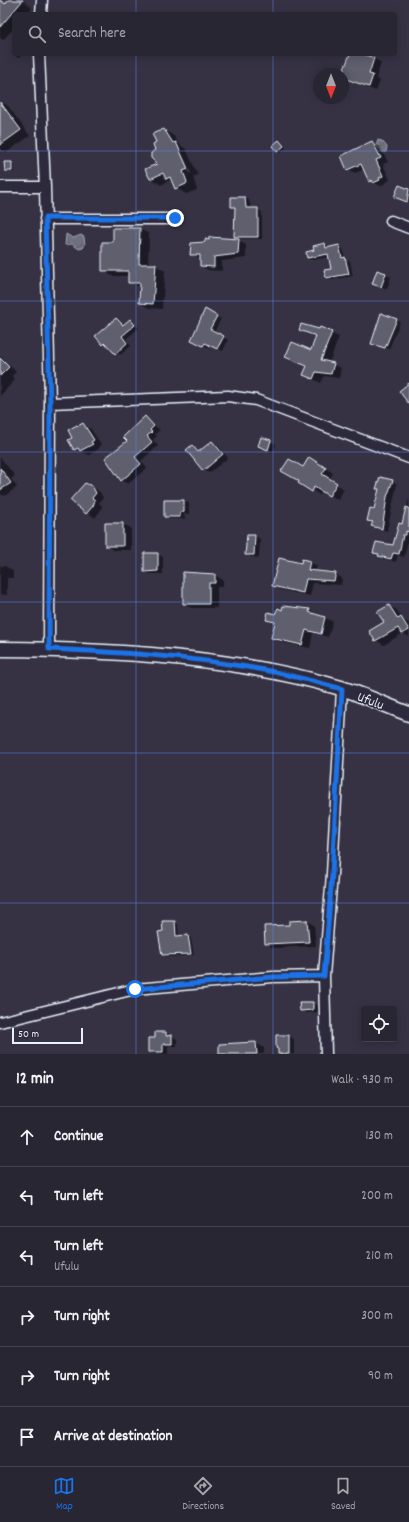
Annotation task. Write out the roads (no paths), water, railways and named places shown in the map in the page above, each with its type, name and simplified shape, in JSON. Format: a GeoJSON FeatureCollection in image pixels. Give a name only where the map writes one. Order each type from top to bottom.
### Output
{"type":"FeatureCollection","features":[{"type":"Feature","properties":{"kind":"street"},"geometry":{"type":"LineString","coordinates":[[41,12],[42,0]]}},
{"type":"Feature","properties":{"kind":"street"},"geometry":{"type":"LineString","coordinates":[[39,56],[45,187],[50,403],[49,649]]}},
{"type":"Feature","properties":{"kind":"street"},"geometry":{"type":"LineString","coordinates":[[0,187],[45,187]]}},
{"type":"Feature","properties":{"kind":"street"},"geometry":{"type":"LineString","coordinates":[[45,218],[175,218]]}},
{"type":"Feature","properties":{"kind":"street"},"geometry":{"type":"LineString","coordinates":[[391,221],[409,228]]}},
{"type":"Feature","properties":{"kind":"street"},"geometry":{"type":"LineString","coordinates":[[50,403],[228,396],[242,397],[301,417],[409,458]]}},
{"type":"Feature","properties":{"kind":"street","name":"Ufulu"},"geometry":{"type":"LineString","coordinates":[[0,649],[49,649],[142,654],[197,659],[254,668],[342,689],[409,714]]}},
{"type":"Feature","properties":{"kind":"street"},"geometry":{"type":"LineString","coordinates":[[326,1054],[324,976],[332,874],[342,689]]}},
{"type":"Feature","properties":{"kind":"street"},"geometry":{"type":"LineString","coordinates":[[0,1022],[135,989],[273,977],[324,976]]}},
{"type":"Feature","properties":{"kind":"water"},"geometry":{"type":"Polygon","coordinates":[[[378,140],[382,141],[387,147],[386,152],[382,152],[376,146],[378,140]]]}},
{"type":"Feature","properties":{"kind":"water"},"geometry":{"type":"Polygon","coordinates":[[[66,234],[73,238],[81,235],[84,237],[85,245],[83,248],[79,249],[72,244],[65,245],[66,234]]]}}]}
